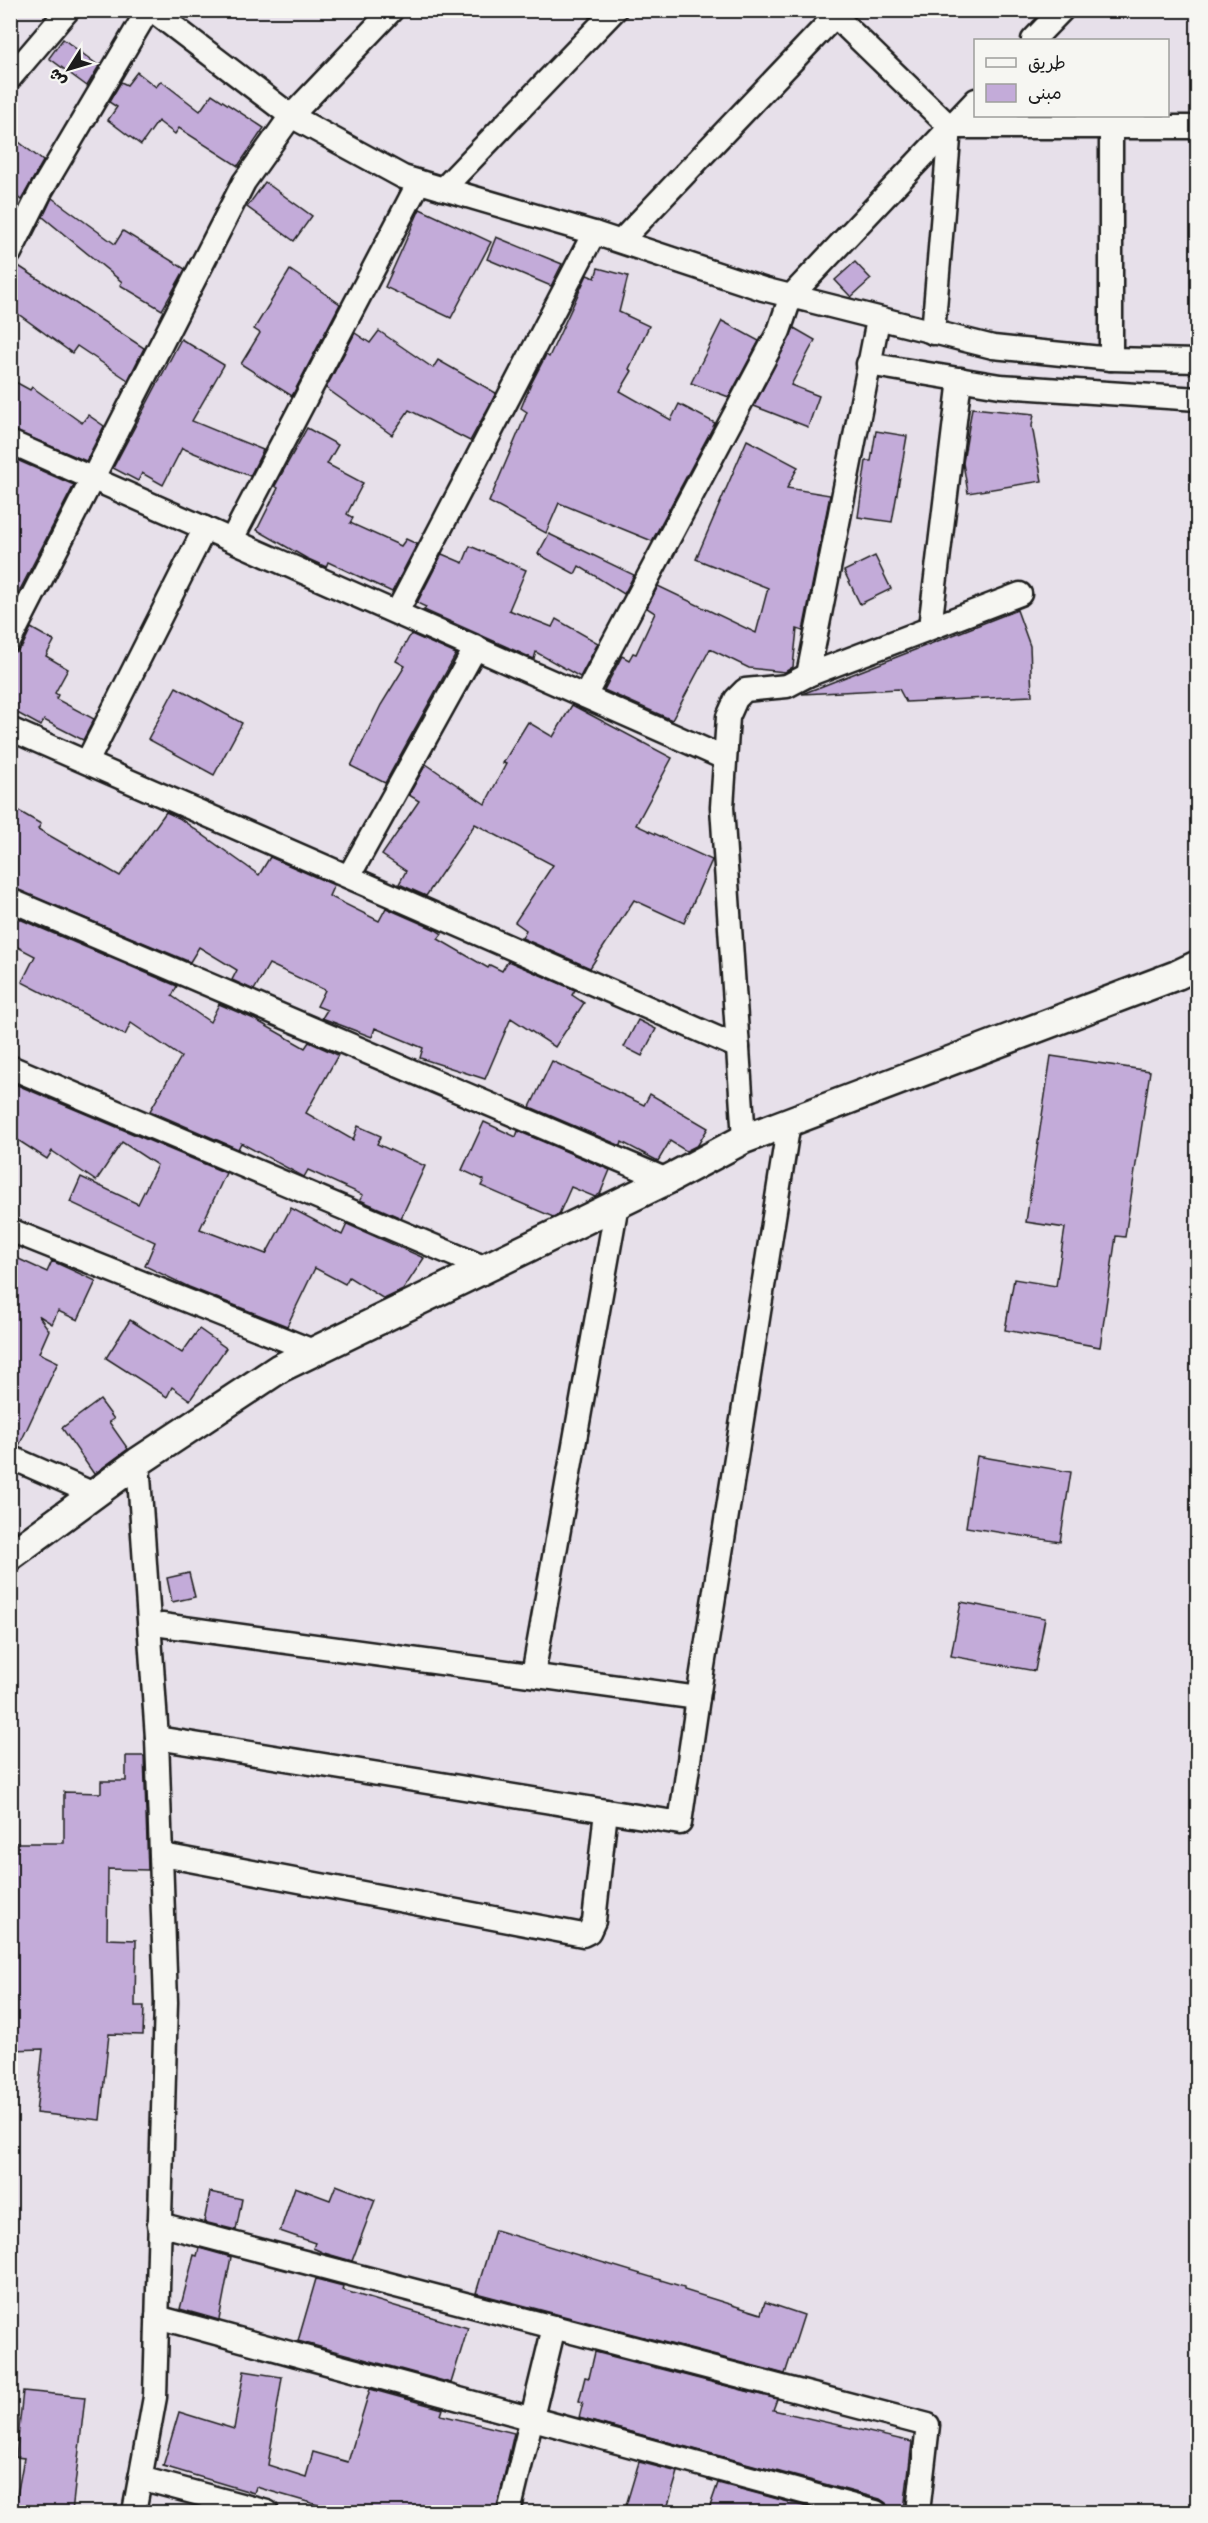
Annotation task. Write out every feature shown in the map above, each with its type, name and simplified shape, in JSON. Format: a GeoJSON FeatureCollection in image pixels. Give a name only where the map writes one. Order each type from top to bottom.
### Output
{"type":"FeatureCollection","features":[{"type":"Feature","properties":{"kind":"street"},"geometry":{"type":"LineString","coordinates":[[12,75],[68,10]]}},
{"type":"Feature","properties":{"kind":"street"},"geometry":{"type":"LineString","coordinates":[[10,253],[41,190],[150,10],[291,116],[403,177],[621,241],[791,296],[878,320],[993,347],[1111,359],[1197,361]]}},
{"type":"Feature","properties":{"kind":"street"},"geometry":{"type":"LineString","coordinates":[[10,640],[244,182],[291,116],[392,10]]}},
{"type":"Feature","properties":{"kind":"street"},"geometry":{"type":"LineString","coordinates":[[443,189],[615,10]]}},
{"type":"Feature","properties":{"kind":"street"},"geometry":{"type":"LineString","coordinates":[[1034,39],[1062,10]]}},
{"type":"Feature","properties":{"kind":"street"},"geometry":{"type":"LineString","coordinates":[[621,241],[832,13],[950,127],[1197,127]]}},
{"type":"Feature","properties":{"kind":"street"},"geometry":{"type":"LineString","coordinates":[[585,696],[779,331],[791,296],[974,101]]}},
{"type":"Feature","properties":{"kind":"street"},"geometry":{"type":"LineString","coordinates":[[933,333],[950,127]]}},
{"type":"Feature","properties":{"kind":"street"},"geometry":{"type":"LineString","coordinates":[[1111,127],[1111,359]]}},
{"type":"Feature","properties":{"kind":"street"},"geometry":{"type":"LineString","coordinates":[[232,539],[419,182]]}},
{"type":"Feature","properties":{"kind":"street"},"geometry":{"type":"LineString","coordinates":[[397,612],[594,233]]}},
{"type":"Feature","properties":{"kind":"street"},"geometry":{"type":"LineString","coordinates":[[808,675],[878,320]]}},
{"type":"Feature","properties":{"kind":"street"},"geometry":{"type":"LineString","coordinates":[[868,364],[1000,386],[1197,399]]}},
{"type":"Feature","properties":{"kind":"street"},"geometry":{"type":"LineString","coordinates":[[930,627],[960,379]]}},
{"type":"Feature","properties":{"kind":"street"},"geometry":{"type":"LineString","coordinates":[[10,442],[724,758]]}},
{"type":"Feature","properties":{"kind":"street"},"geometry":{"type":"LineString","coordinates":[[87,762],[205,528]]}},
{"type":"Feature","properties":{"kind":"street"},"geometry":{"type":"LineString","coordinates":[[744,1139],[722,807],[728,717],[736,699],[745,690],[788,686],[808,675],[1020,594]]}},
{"type":"Feature","properties":{"kind":"street"},"geometry":{"type":"LineString","coordinates":[[349,876],[476,647]]}},
{"type":"Feature","properties":{"kind":"street"},"geometry":{"type":"LineString","coordinates":[[10,729],[738,1047]]}},
{"type":"Feature","properties":{"kind":"street"},"geometry":{"type":"LineString","coordinates":[[10,900],[667,1180]]}},
{"type":"Feature","properties":{"kind":"street"},"geometry":{"type":"LineString","coordinates":[[10,1556],[138,1462],[280,1368],[483,1267],[667,1180],[744,1139],[1177,975],[1197,965]]}},
{"type":"Feature","properties":{"kind":"street"},"geometry":{"type":"LineString","coordinates":[[10,1068],[483,1267]]}},
{"type":"Feature","properties":{"kind":"street"},"geometry":{"type":"LineString","coordinates":[[157,1738],[680,1823],[789,1122]]}},
{"type":"Feature","properties":{"kind":"street"},"geometry":{"type":"LineString","coordinates":[[533,1676],[617,1204]]}},
{"type":"Feature","properties":{"kind":"street"},"geometry":{"type":"LineString","coordinates":[[10,1230],[313,1352]]}},
{"type":"Feature","properties":{"kind":"street"},"geometry":{"type":"LineString","coordinates":[[10,1457],[94,1494]]}},
{"type":"Feature","properties":{"kind":"street"},"geometry":{"type":"LineString","coordinates":[[134,2512],[155,2397],[165,2002],[163,1855],[138,1462]]}},
{"type":"Feature","properties":{"kind":"street"},"geometry":{"type":"LineString","coordinates":[[162,1625],[698,1698]]}},
{"type":"Feature","properties":{"kind":"street"},"geometry":{"type":"LineString","coordinates":[[163,1855],[583,1935],[589,1932],[594,1921],[606,1810]]}},
{"type":"Feature","properties":{"kind":"street"},"geometry":{"type":"LineString","coordinates":[[159,2224],[928,2425],[918,2512]]}},
{"type":"Feature","properties":{"kind":"street"},"geometry":{"type":"LineString","coordinates":[[157,2317],[531,2421],[876,2512]]}},
{"type":"Feature","properties":{"kind":"street"},"geometry":{"type":"LineString","coordinates":[[509,2512],[554,2327]]}},
{"type":"Feature","properties":{"kind":"street"},"geometry":{"type":"LineString","coordinates":[[140,2478],[267,2512]]}},
{"type":"Feature","properties":{"kind":"building"},"geometry":{"type":"Polygon","coordinates":[[[63,39],[99,66],[87,86],[49,58],[63,39]]]}},
{"type":"Feature","properties":{"kind":"building"},"geometry":{"type":"Polygon","coordinates":[[[137,72],[156,87],[161,81],[200,111],[212,94],[264,128],[238,166],[179,128],[175,134],[158,121],[141,145],[108,120],[117,107],[109,102],[121,82],[127,85],[137,72]]]}},
{"type":"Feature","properties":{"kind":"building"},"geometry":{"type":"Polygon","coordinates":[[[10,135],[43,161],[21,200],[10,191],[10,135]]]}},
{"type":"Feature","properties":{"kind":"building"},"geometry":{"type":"Polygon","coordinates":[[[265,182],[312,216],[294,241],[247,207],[265,182]]]}},
{"type":"Feature","properties":{"kind":"building"},"geometry":{"type":"Polygon","coordinates":[[[52,198],[115,244],[123,231],[185,269],[162,310],[120,285],[122,282],[43,217],[52,198]]]}},
{"type":"Feature","properties":{"kind":"building"},"geometry":{"type":"Polygon","coordinates":[[[420,209],[491,242],[451,318],[385,287],[420,209]]]}},
{"type":"Feature","properties":{"kind":"building"},"geometry":{"type":"Polygon","coordinates":[[[496,237],[562,264],[551,286],[487,259],[496,237]]]}},
{"type":"Feature","properties":{"kind":"building"},"geometry":{"type":"Polygon","coordinates":[[[855,262],[871,279],[851,297],[835,280],[855,262]]]}},
{"type":"Feature","properties":{"kind":"building"},"geometry":{"type":"Polygon","coordinates":[[[17,265],[144,348],[128,380],[77,346],[72,353],[10,308],[10,266],[17,265]]]}},
{"type":"Feature","properties":{"kind":"building"},"geometry":{"type":"Polygon","coordinates":[[[598,268],[628,276],[619,312],[649,326],[629,369],[632,371],[620,391],[671,420],[679,404],[715,423],[652,541],[559,503],[546,533],[489,502],[527,412],[521,408],[531,384],[546,355],[549,357],[587,275],[595,278],[598,268]]]}},
{"type":"Feature","properties":{"kind":"building"},"geometry":{"type":"Polygon","coordinates":[[[290,270],[340,304],[292,396],[241,364],[260,333],[254,329],[290,270]]]}},
{"type":"Feature","properties":{"kind":"building"},"geometry":{"type":"Polygon","coordinates":[[[722,321],[759,341],[729,397],[691,383],[722,321]]]}},
{"type":"Feature","properties":{"kind":"building"},"geometry":{"type":"Polygon","coordinates":[[[794,328],[815,340],[791,385],[819,396],[808,427],[754,406],[794,328]]]}},
{"type":"Feature","properties":{"kind":"building"},"geometry":{"type":"Polygon","coordinates":[[[379,331],[433,368],[438,360],[496,393],[470,441],[409,410],[392,435],[326,388],[355,333],[370,343],[379,331]]]}},
{"type":"Feature","properties":{"kind":"building"},"geometry":{"type":"Polygon","coordinates":[[[181,339],[224,365],[192,421],[263,450],[250,476],[182,448],[163,485],[142,473],[138,481],[113,468],[181,339]]]}},
{"type":"Feature","properties":{"kind":"building"},"geometry":{"type":"Polygon","coordinates":[[[10,379],[30,390],[32,387],[82,423],[88,415],[104,426],[86,461],[10,429],[10,379]]]}},
{"type":"Feature","properties":{"kind":"building"},"geometry":{"type":"Polygon","coordinates":[[[972,408],[1034,414],[1032,426],[1042,481],[968,493],[963,463],[972,408]]]}},
{"type":"Feature","properties":{"kind":"building"},"geometry":{"type":"Polygon","coordinates":[[[307,428],[338,445],[327,464],[363,483],[347,514],[353,518],[350,523],[401,546],[406,539],[417,544],[392,592],[328,562],[326,567],[306,558],[257,530],[278,488],[275,486],[307,428]]]}},
{"type":"Feature","properties":{"kind":"building"},"geometry":{"type":"Polygon","coordinates":[[[876,431],[907,436],[892,522],[858,517],[866,461],[871,461],[876,431]]]}},
{"type":"Feature","properties":{"kind":"building"},"geometry":{"type":"Polygon","coordinates":[[[747,440],[798,467],[787,488],[830,495],[803,631],[797,629],[793,667],[785,672],[749,668],[710,649],[672,720],[604,690],[622,656],[629,660],[633,653],[636,654],[655,613],[647,608],[658,586],[756,633],[768,588],[696,559],[747,440]]]}},
{"type":"Feature","properties":{"kind":"building"},"geometry":{"type":"Polygon","coordinates":[[[10,457],[74,485],[10,609],[10,457]]]}},
{"type":"Feature","properties":{"kind":"building"},"geometry":{"type":"Polygon","coordinates":[[[549,534],[634,575],[624,594],[579,566],[575,574],[538,554],[549,534]]]}},
{"type":"Feature","properties":{"kind":"building"},"geometry":{"type":"Polygon","coordinates":[[[470,546],[526,570],[509,610],[552,627],[556,619],[598,643],[580,677],[536,652],[534,659],[424,610],[426,607],[417,603],[442,554],[463,563],[470,546]]]}},
{"type":"Feature","properties":{"kind":"building"},"geometry":{"type":"Polygon","coordinates":[[[875,556],[891,589],[860,604],[844,571],[875,556]]]}},
{"type":"Feature","properties":{"kind":"building"},"geometry":{"type":"Polygon","coordinates":[[[1017,610],[1030,646],[1032,696],[906,702],[899,689],[802,694],[1017,610]]]}},
{"type":"Feature","properties":{"kind":"building"},"geometry":{"type":"Polygon","coordinates":[[[31,628],[54,641],[46,656],[68,669],[55,693],[58,695],[56,699],[94,719],[83,740],[44,720],[41,726],[10,709],[10,653],[22,647],[31,628]]]}},
{"type":"Feature","properties":{"kind":"building"},"geometry":{"type":"Polygon","coordinates":[[[411,634],[456,654],[385,783],[351,766],[381,705],[405,666],[396,661],[411,634]]]}},
{"type":"Feature","properties":{"kind":"building"},"geometry":{"type":"Polygon","coordinates":[[[176,687],[242,723],[214,775],[148,739],[176,687]]]}},
{"type":"Feature","properties":{"kind":"building"},"geometry":{"type":"Polygon","coordinates":[[[572,705],[672,758],[636,825],[712,860],[684,923],[634,900],[590,968],[522,938],[526,930],[515,922],[553,865],[475,824],[426,896],[399,884],[406,871],[382,855],[419,801],[409,795],[426,764],[485,804],[506,764],[503,763],[528,722],[553,737],[572,705]]]}},
{"type":"Feature","properties":{"kind":"building"},"geometry":{"type":"Polygon","coordinates":[[[10,806],[41,824],[38,829],[120,876],[166,812],[179,818],[259,875],[270,857],[334,885],[329,896],[379,921],[386,908],[436,930],[442,934],[438,939],[488,968],[490,965],[502,971],[508,961],[575,990],[572,995],[584,1003],[555,1047],[511,1018],[485,1079],[420,1058],[423,1048],[375,1028],[372,1037],[322,1018],[327,1010],[317,1006],[325,990],[269,964],[254,990],[232,980],[237,970],[199,947],[190,962],[10,887],[10,806]]]}},
{"type":"Feature","properties":{"kind":"building"},"geometry":{"type":"Polygon","coordinates":[[[10,915],[177,986],[172,996],[210,1022],[219,1004],[254,1019],[305,1048],[309,1042],[338,1055],[306,1113],[353,1140],[358,1126],[381,1136],[377,1144],[425,1166],[401,1218],[360,1200],[363,1195],[308,1170],[304,1177],[241,1143],[238,1149],[150,1111],[181,1057],[131,1023],[125,1035],[22,982],[35,956],[10,943],[10,915]]]}},
{"type":"Feature","properties":{"kind":"building"},"geometry":{"type":"Polygon","coordinates":[[[638,1020],[656,1029],[642,1056],[624,1047],[638,1020]]]}},
{"type":"Feature","properties":{"kind":"building"},"geometry":{"type":"Polygon","coordinates":[[[1051,1056],[1150,1071],[1125,1237],[1116,1236],[1100,1347],[1005,1330],[1014,1279],[1056,1286],[1065,1228],[1026,1222],[1051,1056]]]}},
{"type":"Feature","properties":{"kind":"building"},"geometry":{"type":"Polygon","coordinates":[[[552,1061],[644,1105],[650,1094],[708,1128],[698,1145],[686,1151],[670,1141],[658,1161],[622,1142],[621,1146],[530,1107],[552,1061]]]}},
{"type":"Feature","properties":{"kind":"building"},"geometry":{"type":"Polygon","coordinates":[[[10,1082],[226,1173],[200,1229],[266,1254],[291,1208],[342,1235],[347,1224],[424,1258],[403,1290],[384,1299],[349,1277],[345,1284],[315,1268],[287,1326],[189,1287],[145,1266],[155,1242],[70,1202],[81,1177],[138,1204],[157,1165],[122,1142],[96,1181],[52,1151],[47,1159],[10,1135],[10,1082]]]}},
{"type":"Feature","properties":{"kind":"building"},"geometry":{"type":"Polygon","coordinates":[[[484,1122],[516,1137],[518,1131],[610,1170],[600,1194],[595,1197],[571,1187],[559,1214],[553,1217],[481,1186],[484,1180],[462,1170],[484,1122]]]}},
{"type":"Feature","properties":{"kind":"building"},"geometry":{"type":"Polygon","coordinates":[[[10,1255],[47,1272],[52,1261],[96,1281],[78,1320],[58,1311],[52,1324],[38,1315],[49,1330],[39,1353],[58,1362],[19,1446],[10,1444],[10,1255]]]}},
{"type":"Feature","properties":{"kind":"building"},"geometry":{"type":"Polygon","coordinates":[[[130,1320],[182,1353],[199,1329],[226,1348],[190,1400],[172,1387],[167,1397],[106,1358],[130,1320]]]}},
{"type":"Feature","properties":{"kind":"building"},"geometry":{"type":"Polygon","coordinates":[[[100,1400],[114,1419],[109,1422],[128,1449],[94,1474],[62,1428],[100,1400]]]}},
{"type":"Feature","properties":{"kind":"building"},"geometry":{"type":"Polygon","coordinates":[[[977,1456],[1071,1472],[1060,1542],[966,1527],[977,1456]]]}},
{"type":"Feature","properties":{"kind":"building"},"geometry":{"type":"Polygon","coordinates":[[[189,1573],[195,1597],[172,1602],[167,1578],[189,1573]]]}},
{"type":"Feature","properties":{"kind":"building"},"geometry":{"type":"Polygon","coordinates":[[[961,1602],[1045,1618],[1035,1671],[951,1656],[961,1602]]]}},
{"type":"Feature","properties":{"kind":"building"},"geometry":{"type":"Polygon","coordinates":[[[126,1756],[144,1756],[148,1870],[108,1869],[107,1939],[136,1940],[135,2006],[144,2006],[143,2035],[109,2034],[100,2120],[36,2113],[43,2049],[10,2050],[10,1843],[64,1843],[64,1792],[101,1793],[101,1781],[126,1781],[126,1756]]]}},
{"type":"Feature","properties":{"kind":"building"},"geometry":{"type":"Polygon","coordinates":[[[336,2185],[375,2200],[352,2261],[324,2253],[313,2248],[315,2243],[280,2231],[295,2187],[330,2200],[336,2185]]]}},
{"type":"Feature","properties":{"kind":"building"},"geometry":{"type":"Polygon","coordinates":[[[210,2192],[242,2199],[236,2230],[204,2222],[210,2192]]]}},
{"type":"Feature","properties":{"kind":"building"},"geometry":{"type":"Polygon","coordinates":[[[495,2230],[684,2287],[684,2290],[761,2314],[765,2302],[804,2315],[785,2374],[476,2293],[495,2230]]]}},
{"type":"Feature","properties":{"kind":"building"},"geometry":{"type":"Polygon","coordinates":[[[199,2248],[231,2257],[219,2320],[180,2309],[194,2255],[197,2256],[199,2248]]]}},
{"type":"Feature","properties":{"kind":"building"},"geometry":{"type":"Polygon","coordinates":[[[316,2279],[343,2286],[342,2290],[468,2328],[451,2383],[298,2341],[316,2279]]]}},
{"type":"Feature","properties":{"kind":"building"},"geometry":{"type":"Polygon","coordinates":[[[595,2352],[777,2399],[773,2410],[912,2442],[904,2510],[895,2507],[894,2512],[889,2512],[886,2503],[880,2499],[579,2418],[583,2402],[579,2401],[585,2377],[589,2378],[595,2352]]]}},
{"type":"Feature","properties":{"kind":"building"},"geometry":{"type":"Polygon","coordinates":[[[244,2371],[282,2377],[268,2465],[306,2477],[313,2452],[348,2462],[370,2389],[443,2409],[441,2415],[514,2433],[496,2512],[342,2512],[256,2487],[254,2493],[163,2466],[179,2412],[234,2429],[244,2371]]]}},
{"type":"Feature","properties":{"kind":"building"},"geometry":{"type":"Polygon","coordinates":[[[23,2391],[85,2397],[72,2512],[14,2512],[24,2458],[16,2457],[23,2391]]]}},
{"type":"Feature","properties":{"kind":"building"},"geometry":{"type":"Polygon","coordinates":[[[639,2462],[678,2472],[666,2512],[624,2512],[639,2462]]]}},
{"type":"Feature","properties":{"kind":"building"},"geometry":{"type":"Polygon","coordinates":[[[718,2483],[826,2512],[708,2512],[718,2483]]]}}]}
